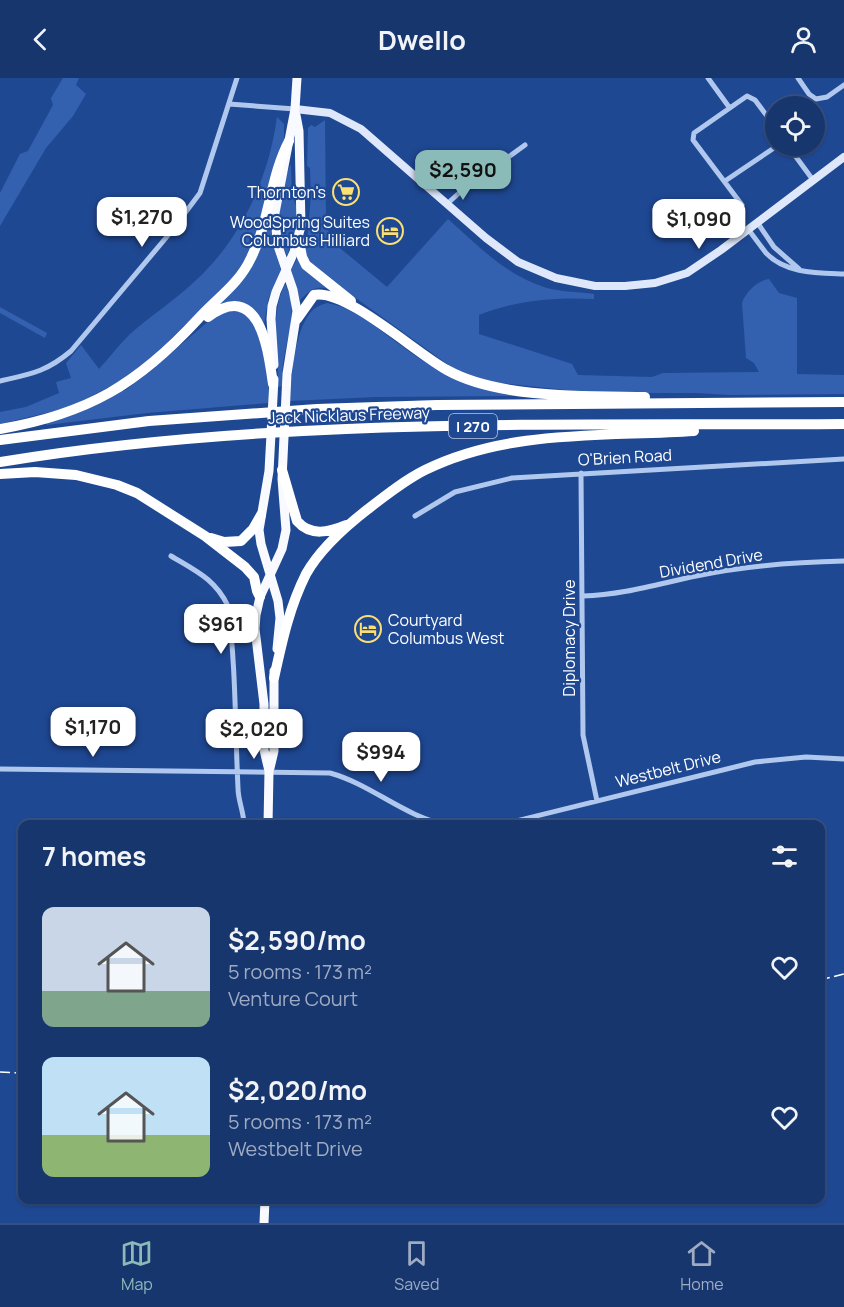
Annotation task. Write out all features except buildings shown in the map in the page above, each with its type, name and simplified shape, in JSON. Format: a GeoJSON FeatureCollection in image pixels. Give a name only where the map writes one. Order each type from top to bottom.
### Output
{"type":"FeatureCollection","features":[{"type":"Feature","properties":{"kind":"highway"},"geometry":{"type":"LineString","coordinates":[[0,429],[45,420],[83,407],[106,396],[154,363],[228,292],[252,256],[263,226],[280,159],[290,141]]}},
{"type":"Feature","properties":{"kind":"highway"},"geometry":{"type":"LineString","coordinates":[[299,240],[306,265],[367,315],[446,370],[475,381],[543,393],[690,398],[734,403]]}},
{"type":"Feature","properties":{"kind":"highway"},"geometry":{"type":"LineString","coordinates":[[297,319],[310,298],[321,294],[335,298],[367,315]]}},
{"type":"Feature","properties":{"kind":"highway"},"geometry":{"type":"LineString","coordinates":[[192,327],[225,308],[237,307],[250,312],[258,320],[265,337],[273,384]]}},
{"type":"Feature","properties":{"kind":"highway","name":"Jack Nicklaus Freeway"},"geometry":{"type":"LineString","coordinates":[[0,440],[149,421],[317,408],[844,402]]}},
{"type":"Feature","properties":{"kind":"highway"},"geometry":{"type":"LineString","coordinates":[[274,678],[285,624],[307,573],[315,561],[351,523],[385,496],[423,471],[464,454],[498,445],[560,438],[799,424]]}},
{"type":"Feature","properties":{"kind":"highway","name":"Jack Nicklaus Freeway"},"geometry":{"type":"LineString","coordinates":[[0,462],[149,443],[342,429],[449,426],[844,424]]}},
{"type":"Feature","properties":{"kind":"highway"},"geometry":{"type":"LineString","coordinates":[[282,466],[291,505],[301,527],[316,532],[325,532],[351,523]]}},
{"type":"Feature","properties":{"kind":"highway"},"geometry":{"type":"LineString","coordinates":[[0,474],[65,474],[94,478],[137,493],[205,536],[254,577],[260,597]]}},
{"type":"Feature","properties":{"kind":"highway"},"geometry":{"type":"LineString","coordinates":[[205,536],[224,542],[241,541],[253,529],[261,515]]}},
{"type":"Feature","properties":{"kind":"main road"},"geometry":{"type":"LineString","coordinates":[[269,771],[264,750],[262,678],[255,629],[260,597],[282,549],[286,530],[282,466],[286,385],[297,319],[295,297],[278,243],[275,213],[290,141],[297,78]]}},
{"type":"Feature","properties":{"kind":"main road"},"geometry":{"type":"LineString","coordinates":[[295,110],[330,113],[361,129],[518,262],[556,278],[596,286],[641,285],[675,277],[698,267],[844,156]]}},
{"type":"Feature","properties":{"kind":"main road"},"geometry":{"type":"LineString","coordinates":[[268,820],[269,771],[274,751],[274,678],[280,618],[277,596],[260,537],[269,461],[273,384],[271,319],[276,292],[299,240],[302,217],[299,131],[295,110]]}},
{"type":"Feature","properties":{"kind":"main road"},"geometry":{"type":"LineString","coordinates":[[264,1223],[265,1204]]}},
{"type":"Feature","properties":{"kind":"street"},"geometry":{"type":"LineString","coordinates":[[0,381],[44,370],[71,351],[165,239],[200,194],[237,78]]}},
{"type":"Feature","properties":{"kind":"street"},"geometry":{"type":"LineString","coordinates":[[708,78],[729,107]]}},
{"type":"Feature","properties":{"kind":"street"},"geometry":{"type":"LineString","coordinates":[[798,78],[813,98],[828,97],[844,85]]}},
{"type":"Feature","properties":{"kind":"street"},"geometry":{"type":"LineString","coordinates":[[742,205],[693,140],[693,136],[696,131],[742,97],[752,97],[765,114]]}},
{"type":"Feature","properties":{"kind":"street"},"geometry":{"type":"LineString","coordinates":[[229,104],[295,110]]}},
{"type":"Feature","properties":{"kind":"street"},"geometry":{"type":"LineString","coordinates":[[447,204],[525,145]]}},
{"type":"Feature","properties":{"kind":"street"},"geometry":{"type":"LineString","coordinates":[[725,181],[765,154]]}},
{"type":"Feature","properties":{"kind":"street"},"geometry":{"type":"LineString","coordinates":[[795,156],[813,180]]}},
{"type":"Feature","properties":{"kind":"street"},"geometry":{"type":"LineString","coordinates":[[757,222],[774,247],[800,270]]}},
{"type":"Feature","properties":{"kind":"street"},"geometry":{"type":"LineString","coordinates":[[748,229],[767,254],[778,262],[800,270],[844,274]]}},
{"type":"Feature","properties":{"kind":"street","name":"O'Brien Road"},"geometry":{"type":"LineString","coordinates":[[415,516],[455,492],[512,478],[844,459]]}},
{"type":"Feature","properties":{"kind":"street","name":"Diplomacy Drive"},"geometry":{"type":"LineString","coordinates":[[581,473],[583,735],[597,801]]}},
{"type":"Feature","properties":{"kind":"street"},"geometry":{"type":"LineString","coordinates":[[171,556],[208,579],[220,590],[228,606],[234,678],[238,792],[244,820]]}},
{"type":"Feature","properties":{"kind":"street","name":"Dividend Drive"},"geometry":{"type":"LineString","coordinates":[[582,596],[624,593],[699,576],[780,565],[844,561]]}},
{"type":"Feature","properties":{"kind":"street","name":"Westbelt Drive"},"geometry":{"type":"LineString","coordinates":[[520,820],[760,761],[806,757],[844,759]]}},
{"type":"Feature","properties":{"kind":"street"},"geometry":{"type":"LineString","coordinates":[[0,769],[330,772],[347,777],[416,816],[430,820]]}},
{"type":"Feature","properties":{"kind":"shaded area"},"geometry":{"type":"Polygon","coordinates":[[[63,78],[79,78],[76,85],[86,94],[73,116],[46,148],[0,226],[0,193],[20,154],[28,151],[53,105],[51,98],[63,78]]]}},
{"type":"Feature","properties":{"kind":"shaded area"},"geometry":{"type":"Polygon","coordinates":[[[277,117],[284,124],[284,140],[250,252],[229,283],[154,355],[125,379],[62,411],[0,424],[0,412],[26,407],[59,393],[56,382],[71,378],[66,363],[81,345],[99,369],[130,334],[186,289],[210,266],[225,248],[250,207],[267,163],[277,117]]]}},
{"type":"Feature","properties":{"kind":"shaded area"},"geometry":{"type":"Polygon","coordinates":[[[325,120],[326,226],[335,244],[387,287],[448,219],[494,259],[532,283],[547,288],[594,294],[594,299],[535,301],[493,310],[479,315],[479,334],[572,364],[578,375],[652,377],[663,373],[759,372],[754,363],[746,358],[742,303],[752,288],[769,279],[779,293],[797,298],[797,374],[844,375],[844,394],[730,395],[566,390],[491,382],[454,369],[317,270],[306,256],[305,243],[307,242],[311,195],[310,168],[307,166],[308,128],[311,125],[315,127],[325,120]]]}},
{"type":"Feature","properties":{"kind":"shaded area"},"geometry":{"type":"Polygon","coordinates":[[[291,164],[292,195],[297,208],[297,218],[296,229],[287,256],[281,235],[280,210],[281,197],[291,164]]]}},
{"type":"Feature","properties":{"kind":"shaded area"},"geometry":{"type":"Polygon","coordinates":[[[270,217],[272,241],[281,270],[268,300],[264,325],[260,318],[218,306],[270,217]]]}},
{"type":"Feature","properties":{"kind":"shaded area"},"geometry":{"type":"Polygon","coordinates":[[[298,257],[329,289],[316,289],[300,300],[291,270],[298,257]]]}},
{"type":"Feature","properties":{"kind":"shaded area"},"geometry":{"type":"Polygon","coordinates":[[[285,284],[292,309],[283,361],[282,386],[278,387],[276,322],[280,296],[285,284]]]}},
{"type":"Feature","properties":{"kind":"shaded area"},"geometry":{"type":"Polygon","coordinates":[[[327,303],[355,313],[411,353],[438,369],[522,396],[376,397],[290,401],[295,352],[302,327],[314,309],[327,303]]]}},
{"type":"Feature","properties":{"kind":"shaded area"},"geometry":{"type":"Polygon","coordinates":[[[0,307],[47,333],[45,338],[0,313],[0,307]]]}},
{"type":"Feature","properties":{"kind":"shaded area"},"geometry":{"type":"Polygon","coordinates":[[[235,310],[243,313],[256,324],[269,377],[268,403],[147,413],[47,425],[46,423],[76,414],[127,389],[216,315],[235,310]]]}},
{"type":"Feature","properties":{"kind":"railway"},"geometry":{"type":"LineString","coordinates":[[825,979],[844,974]]}},
{"type":"Feature","properties":{"kind":"railway"},"geometry":{"type":"LineString","coordinates":[[0,1072],[18,1073]]}},
{"type":"Feature","properties":{"kind":"place","name":"Thornton's"},"geometry":{"type":"Point","coordinates":[346,192]}},
{"type":"Feature","properties":{"kind":"place","name":"WoodSpring Suites Columbus Hilliard"},"geometry":{"type":"Point","coordinates":[390,231]}},
{"type":"Feature","properties":{"kind":"place","name":"Courtyard Columbus West"},"geometry":{"type":"Point","coordinates":[368,629]}}]}
